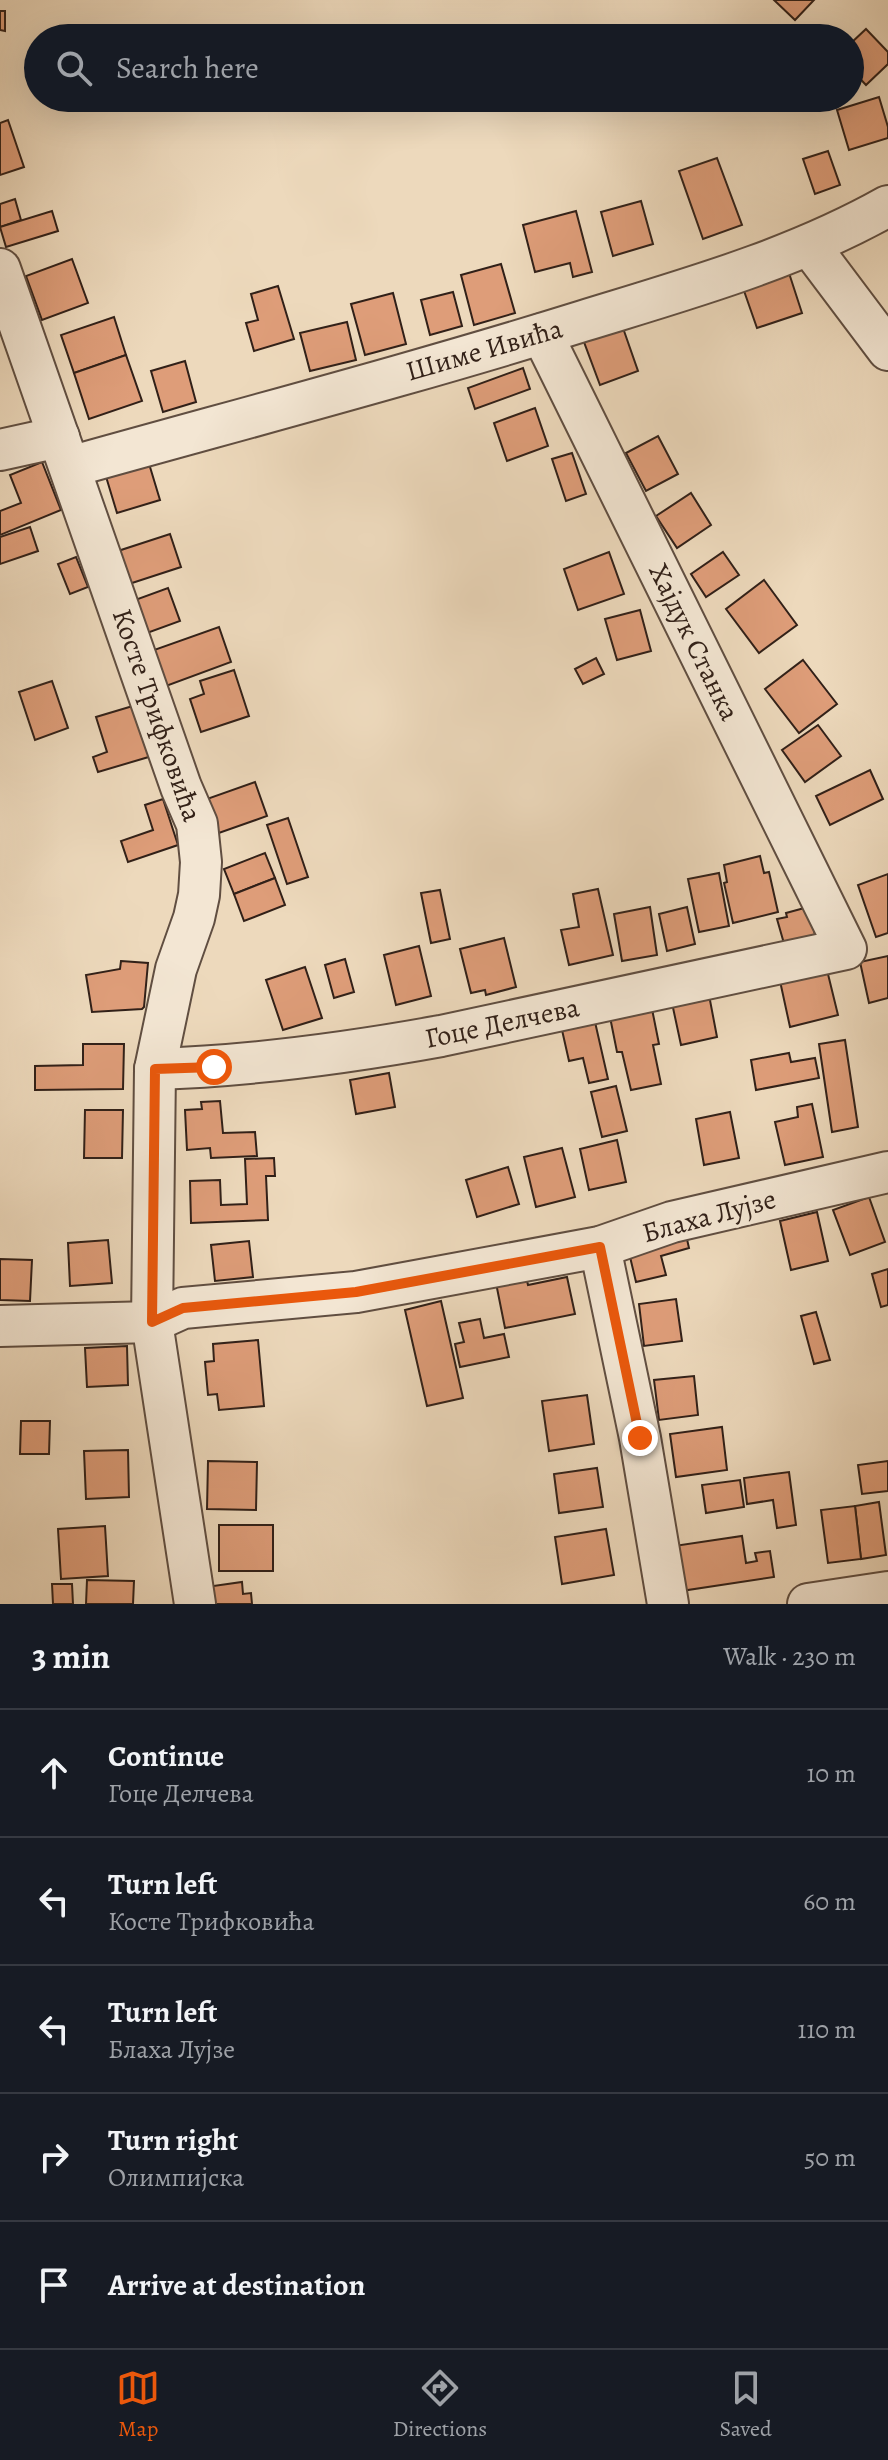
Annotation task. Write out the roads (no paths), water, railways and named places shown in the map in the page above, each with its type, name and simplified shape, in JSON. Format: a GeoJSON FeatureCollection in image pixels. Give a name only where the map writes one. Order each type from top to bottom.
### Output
{"type":"FeatureCollection","features":[{"type":"Feature","properties":{"kind":"street","name":"Шиме Ивића"},"geometry":{"type":"LineString","coordinates":[[0,450],[65,452],[542,334],[728,277],[809,245],[888,206]]}},
{"type":"Feature","properties":{"kind":"street"},"geometry":{"type":"LineString","coordinates":[[809,245],[888,350]]}},
{"type":"Feature","properties":{"kind":"street","name":"Косте Трифковића"},"geometry":{"type":"LineString","coordinates":[[0,269],[181,787],[197,824],[201,862],[199,895],[176,969],[155,1069],[152,1322],[195,1604]]}},
{"type":"Feature","properties":{"kind":"street","name":"Хајдук Станка"},"geometry":{"type":"LineString","coordinates":[[542,334],[846,949]]}},
{"type":"Feature","properties":{"kind":"street","name":"Гоце Делчева"},"geometry":{"type":"LineString","coordinates":[[155,1069],[214,1067],[380,1047],[846,949]]}},
{"type":"Feature","properties":{"kind":"street","name":"Блаха Лујзе"},"geometry":{"type":"LineString","coordinates":[[0,1326],[152,1322],[183,1308],[356,1292],[600,1247],[672,1222],[888,1172]]}},
{"type":"Feature","properties":{"kind":"street"},"geometry":{"type":"LineString","coordinates":[[600,1247],[640,1438],[668,1604]]}},
{"type":"Feature","properties":{"kind":"street"},"geometry":{"type":"LineString","coordinates":[[808,1604],[888,1592]]}}]}
